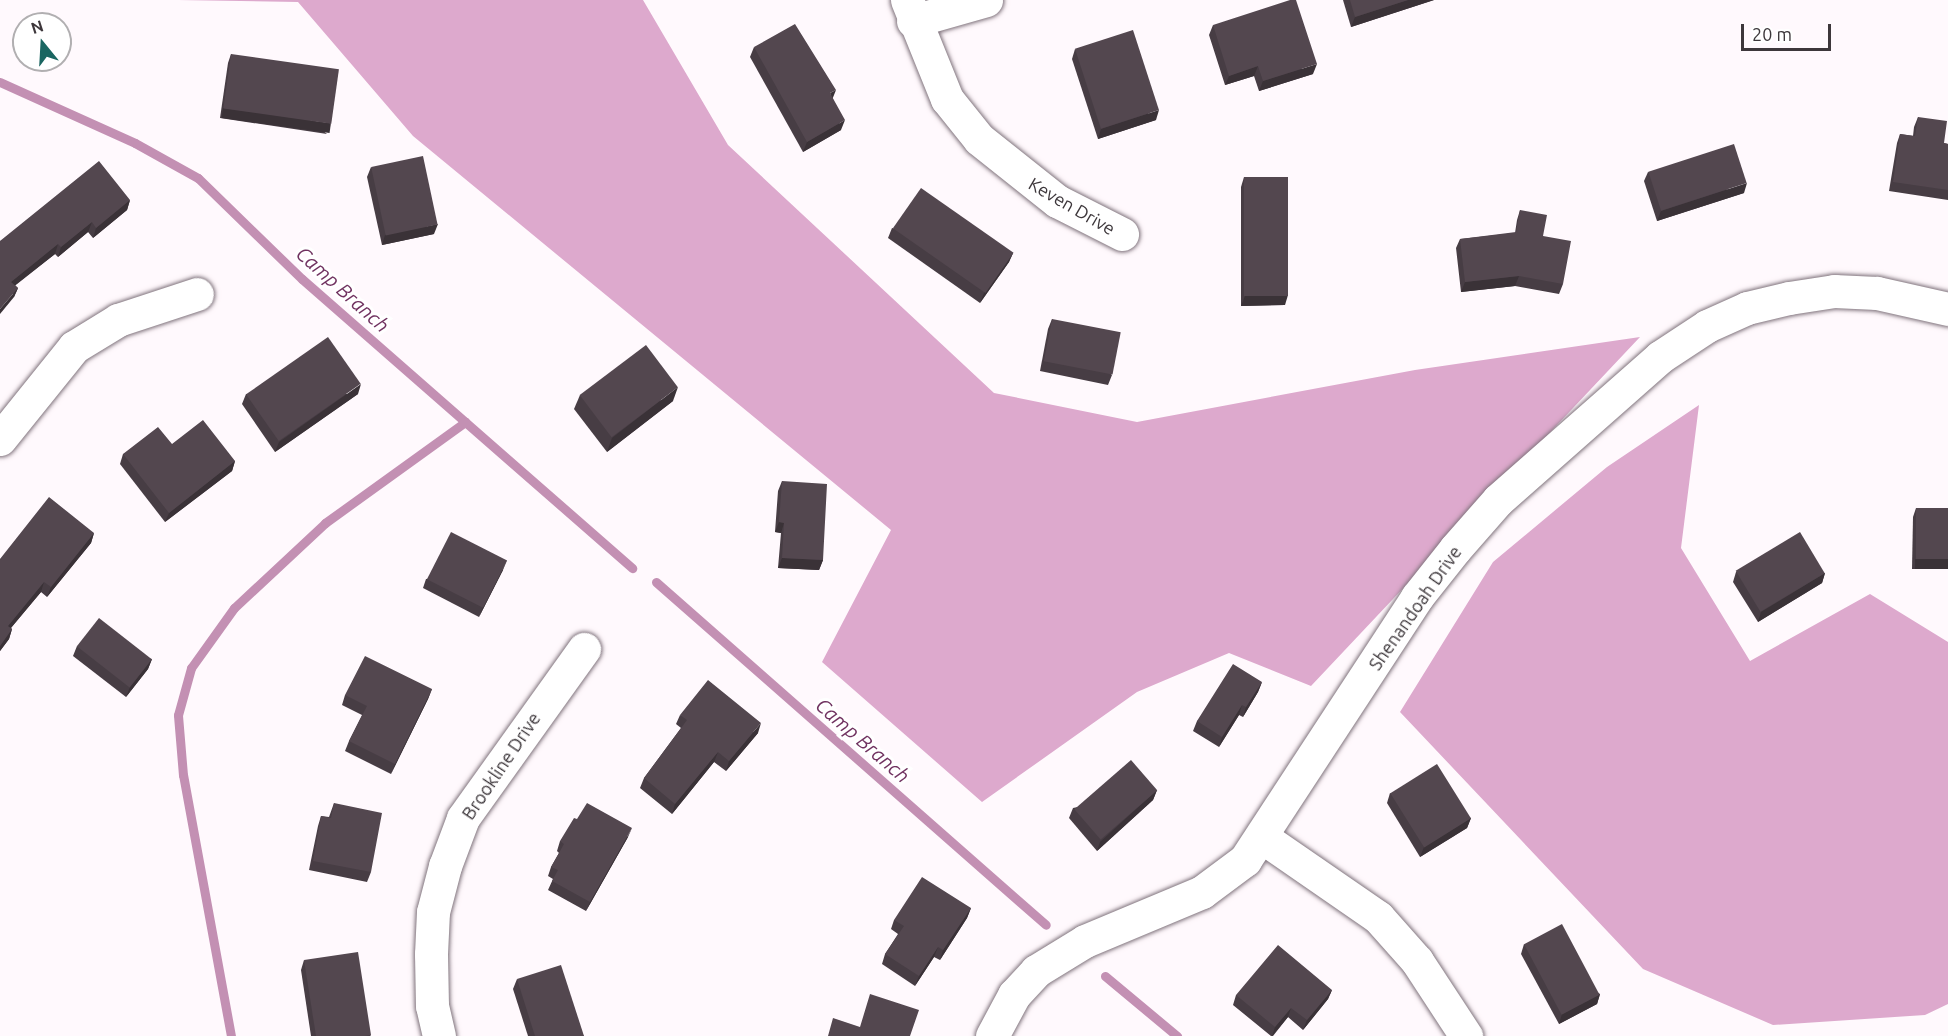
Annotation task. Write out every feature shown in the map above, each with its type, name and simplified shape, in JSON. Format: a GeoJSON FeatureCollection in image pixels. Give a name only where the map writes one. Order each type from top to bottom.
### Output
{"type":"FeatureCollection","features":[{"type":"Feature","properties":{"kind":"street"},"geometry":{"type":"LineString","coordinates":[[910,11],[987,0]]}},
{"type":"Feature","properties":{"kind":"street","name":"Keven Drive"},"geometry":{"type":"LineString","coordinates":[[910,11],[947,99],[979,139],[1057,201],[1122,234]]}},
{"type":"Feature","properties":{"kind":"street","name":"Shenandoah Drive"},"geometry":{"type":"LineString","coordinates":[[992,1036],[1014,995],[1036,971],[1085,941],[1202,892],[1245,860],[1417,597],[1455,549],[1506,492],[1660,357],[1727,317],[1789,298],[1834,291],[1877,293],[1948,309]]}},
{"type":"Feature","properties":{"kind":"street"},"geometry":{"type":"LineString","coordinates":[[0,439],[74,347],[118,320],[197,294]]}},
{"type":"Feature","properties":{"kind":"street","name":"Brookline Drive"},"geometry":{"type":"LineString","coordinates":[[439,1036],[432,1006],[431,954],[433,912],[445,866],[463,818],[584,649]]}},
{"type":"Feature","properties":{"kind":"street"},"geometry":{"type":"LineString","coordinates":[[1262,837],[1378,917],[1417,961],[1466,1036]]}},
{"type":"Feature","properties":{"kind":"shaded area"},"geometry":{"type":"Polygon","coordinates":[[[178,0],[643,0],[728,145],[994,393],[1137,422],[1415,370],[1640,337],[1311,686],[1229,653],[1137,692],[982,802],[822,662],[891,530],[413,136],[298,2],[178,0]]]}},
{"type":"Feature","properties":{"kind":"shaded area"},"geometry":{"type":"Polygon","coordinates":[[[1699,405],[1681,548],[1750,661],[1870,594],[1948,642],[1948,1004],[1925,1015],[1773,1025],[1643,969],[1400,712],[1493,562],[1607,467],[1699,405]]]}},
{"type":"Feature","properties":{"kind":"building"},"geometry":{"type":"Polygon","coordinates":[[[1296,0],[1317,64],[1263,81],[1258,66],[1229,76],[1213,25],[1296,0]]]}},
{"type":"Feature","properties":{"kind":"building"},"geometry":{"type":"Polygon","coordinates":[[[1350,0],[1408,0],[1355,17],[1350,0]]]}},
{"type":"Feature","properties":{"kind":"building"},"geometry":{"type":"Polygon","coordinates":[[[795,24],[836,90],[830,93],[845,120],[807,142],[754,47],[795,24]]]}},
{"type":"Feature","properties":{"kind":"building"},"geometry":{"type":"Polygon","coordinates":[[[1133,30],[1159,110],[1101,129],[1075,49],[1133,30]]]}},
{"type":"Feature","properties":{"kind":"building"},"geometry":{"type":"Polygon","coordinates":[[[231,54],[339,69],[331,124],[223,108],[231,54]]]}},
{"type":"Feature","properties":{"kind":"building"},"geometry":{"type":"Polygon","coordinates":[[[1918,117],[1947,121],[1944,143],[1948,144],[1948,190],[1893,182],[1900,134],[1915,136],[1918,117]]]}},
{"type":"Feature","properties":{"kind":"building"},"geometry":{"type":"Polygon","coordinates":[[[1734,144],[1747,183],[1661,211],[1648,172],[1734,144]]]}},
{"type":"Feature","properties":{"kind":"building"},"geometry":{"type":"Polygon","coordinates":[[[423,156],[438,224],[386,235],[371,167],[423,156]]]}},
{"type":"Feature","properties":{"kind":"building"},"geometry":{"type":"Polygon","coordinates":[[[99,161],[130,200],[96,228],[92,222],[61,247],[58,244],[11,282],[18,288],[0,309],[0,241],[99,161]]]}},
{"type":"Feature","properties":{"kind":"building"},"geometry":{"type":"Polygon","coordinates":[[[1244,177],[1288,177],[1288,296],[1244,296],[1244,177]]]}},
{"type":"Feature","properties":{"kind":"building"},"geometry":{"type":"Polygon","coordinates":[[[921,188],[1014,253],[985,293],[893,228],[921,188]]]}},
{"type":"Feature","properties":{"kind":"building"},"geometry":{"type":"Polygon","coordinates":[[[1520,210],[1547,215],[1543,236],[1571,241],[1563,284],[1519,276],[1465,282],[1460,239],[1516,232],[1520,210]]]}},
{"type":"Feature","properties":{"kind":"building"},"geometry":{"type":"Polygon","coordinates":[[[1052,319],[1121,332],[1113,375],[1044,361],[1052,319]]]}},
{"type":"Feature","properties":{"kind":"building"},"geometry":{"type":"Polygon","coordinates":[[[328,337],[361,384],[279,441],[246,394],[328,337]]]}},
{"type":"Feature","properties":{"kind":"building"},"geometry":{"type":"Polygon","coordinates":[[[646,345],[678,387],[612,437],[580,395],[646,345]]]}},
{"type":"Feature","properties":{"kind":"building"},"geometry":{"type":"Polygon","coordinates":[[[203,420],[235,461],[169,513],[123,454],[158,427],[172,444],[203,420]]]}},
{"type":"Feature","properties":{"kind":"building"},"geometry":{"type":"Polygon","coordinates":[[[782,481],[827,484],[823,560],[782,558],[784,523],[779,522],[782,481]]]}},
{"type":"Feature","properties":{"kind":"building"},"geometry":{"type":"Polygon","coordinates":[[[49,497],[94,533],[51,587],[44,582],[8,626],[12,629],[0,646],[0,559],[49,497]]]}},
{"type":"Feature","properties":{"kind":"building"},"geometry":{"type":"Polygon","coordinates":[[[1916,508],[1948,508],[1948,559],[1916,559],[1916,508]]]}},
{"type":"Feature","properties":{"kind":"building"},"geometry":{"type":"Polygon","coordinates":[[[451,532],[507,561],[483,608],[427,579],[451,532]]]}},
{"type":"Feature","properties":{"kind":"building"},"geometry":{"type":"Polygon","coordinates":[[[1800,532],[1825,573],[1760,612],[1736,571],[1800,532]]]}},
{"type":"Feature","properties":{"kind":"building"},"geometry":{"type":"Polygon","coordinates":[[[99,618],[152,659],[130,688],[77,646],[99,618]]]}},
{"type":"Feature","properties":{"kind":"building"},"geometry":{"type":"Polygon","coordinates":[[[365,656],[432,689],[395,764],[349,741],[367,706],[345,695],[365,656]]]}},
{"type":"Feature","properties":{"kind":"building"},"geometry":{"type":"Polygon","coordinates":[[[1233,664],[1262,682],[1246,707],[1242,705],[1222,737],[1197,721],[1233,664]]]}},
{"type":"Feature","properties":{"kind":"building"},"geometry":{"type":"Polygon","coordinates":[[[708,680],[761,723],[729,761],[718,752],[675,804],[644,778],[687,720],[680,715],[708,680]]]}},
{"type":"Feature","properties":{"kind":"building"},"geometry":{"type":"Polygon","coordinates":[[[1131,760],[1157,790],[1101,839],[1074,809],[1131,760]]]}},
{"type":"Feature","properties":{"kind":"building"},"geometry":{"type":"Polygon","coordinates":[[[1437,764],[1471,818],[1424,847],[1390,793],[1437,764]]]}},
{"type":"Feature","properties":{"kind":"building"},"geometry":{"type":"Polygon","coordinates":[[[334,803],[382,813],[371,872],[313,861],[321,816],[331,818],[334,803]]]}},
{"type":"Feature","properties":{"kind":"building"},"geometry":{"type":"Polygon","coordinates":[[[587,803],[632,828],[590,902],[552,881],[558,870],[551,867],[564,844],[560,841],[574,818],[577,819],[587,803]]]}},
{"type":"Feature","properties":{"kind":"building"},"geometry":{"type":"Polygon","coordinates":[[[922,877],[971,908],[943,950],[938,947],[919,976],[885,954],[904,926],[894,920],[922,877]]]}},
{"type":"Feature","properties":{"kind":"building"},"geometry":{"type":"Polygon","coordinates":[[[1562,924],[1600,995],[1562,1015],[1524,944],[1562,924]]]}},
{"type":"Feature","properties":{"kind":"building"},"geometry":{"type":"Polygon","coordinates":[[[1278,945],[1332,990],[1307,1020],[1291,1008],[1275,1027],[1236,995],[1278,945]]]}},
{"type":"Feature","properties":{"kind":"building"},"geometry":{"type":"Polygon","coordinates":[[[358,952],[371,1035],[316,1036],[304,960],[358,952]]]}},
{"type":"Feature","properties":{"kind":"building"},"geometry":{"type":"Polygon","coordinates":[[[561,965],[584,1036],[535,1036],[517,979],[561,965]]]}},
{"type":"Feature","properties":{"kind":"building"},"geometry":{"type":"Polygon","coordinates":[[[870,994],[919,1010],[910,1036],[828,1036],[833,1018],[860,1027],[870,994]]]}},
{"type":"Feature","properties":{"kind":"waterway","name":"Camp Branch"},"geometry":{"type":"LineString","coordinates":[[0,82],[135,143],[198,178],[302,279],[632,568]]}},
{"type":"Feature","properties":{"kind":"waterway"},"geometry":{"type":"LineString","coordinates":[[231,1036],[183,775],[178,715],[191,668],[234,608],[325,523],[465,422]]}},
{"type":"Feature","properties":{"kind":"waterway","name":"Camp Branch"},"geometry":{"type":"LineString","coordinates":[[656,582],[1046,925]]}},
{"type":"Feature","properties":{"kind":"waterway","name":"Camp Branch"},"geometry":{"type":"LineString","coordinates":[[1105,976],[1177,1036]]}}]}
